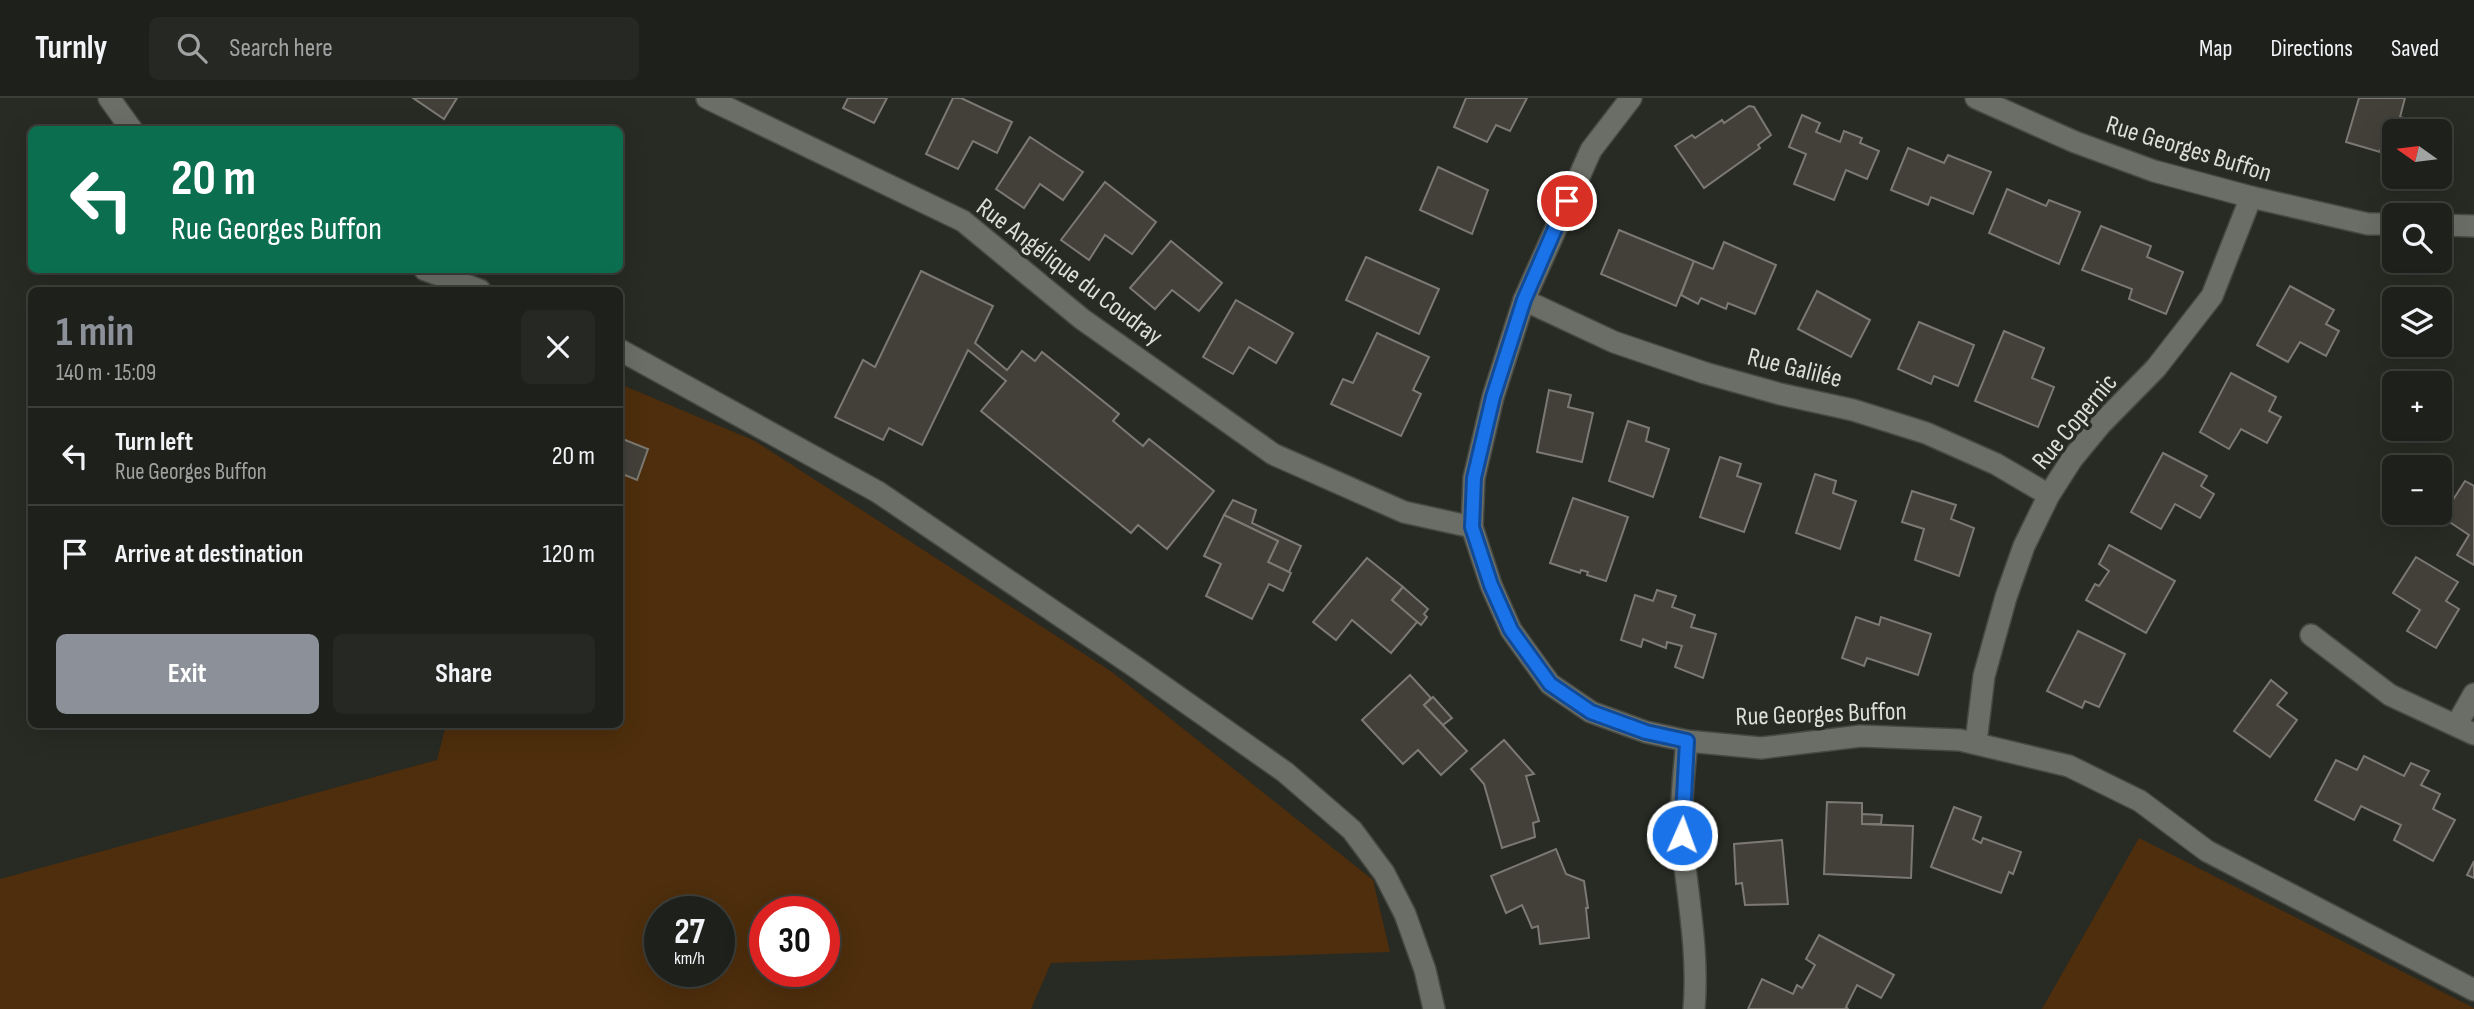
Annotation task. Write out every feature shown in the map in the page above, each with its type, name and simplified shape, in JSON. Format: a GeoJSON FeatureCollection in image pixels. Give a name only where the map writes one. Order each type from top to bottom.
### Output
{"type":"FeatureCollection","features":[{"type":"Feature","properties":{"kind":"street"},"geometry":{"type":"LineString","coordinates":[[109,98],[129,126]]}},
{"type":"Feature","properties":{"kind":"street","name":"Rue Angélique du Coudray"},"geometry":{"type":"LineString","coordinates":[[707,98],[963,222],[1082,319],[1273,454],[1404,512],[1472,527]]}},
{"type":"Feature","properties":{"kind":"street","name":"Rue Georges Buffon"},"geometry":{"type":"LineString","coordinates":[[1631,98],[1591,150],[1524,300],[1493,397],[1474,478],[1472,527],[1491,585],[1511,630],[1550,684],[1591,712],[1646,732],[1687,741],[1761,748],[1861,736],[1976,742],[2069,766],[2140,801],[2207,851],[2474,990]]}},
{"type":"Feature","properties":{"kind":"street","name":"Rue Georges Buffon"},"geometry":{"type":"LineString","coordinates":[[1976,98],[2075,142],[2154,171],[2251,197],[2368,224],[2382,224]]}},
{"type":"Feature","properties":{"kind":"street","name":"Rue Copernic"},"geometry":{"type":"LineString","coordinates":[[1976,742],[1984,676],[2006,597],[2024,546],[2049,495],[2072,459],[2100,425],[2156,368],[2212,296],[2251,197]]}},
{"type":"Feature","properties":{"kind":"street"},"geometry":{"type":"LineString","coordinates":[[2452,225],[2474,226]]}},
{"type":"Feature","properties":{"kind":"street"},"geometry":{"type":"LineString","coordinates":[[433,273],[472,287]]}},
{"type":"Feature","properties":{"kind":"street","name":"Rue Galilée"},"geometry":{"type":"LineString","coordinates":[[1524,300],[1614,342],[1705,373],[1780,394],[1853,410],[1926,433],[1996,464],[2049,495]]}},
{"type":"Feature","properties":{"kind":"street"},"geometry":{"type":"LineString","coordinates":[[623,352],[878,492],[1285,772],[1352,830],[1384,873],[1405,914],[1425,970],[1434,1009]]}},
{"type":"Feature","properties":{"kind":"street"},"geometry":{"type":"LineString","coordinates":[[2311,635],[2390,695],[2466,729],[2474,694]]}},
{"type":"Feature","properties":{"kind":"street"},"geometry":{"type":"LineString","coordinates":[[1687,741],[1682,835],[1695,951],[1694,1009]]}},
{"type":"Feature","properties":{"kind":"shaded area"},"geometry":{"type":"Polygon","coordinates":[[[623,385],[755,441],[1112,672],[1373,880],[1390,952],[1051,963],[1031,1009],[0,1009],[0,879],[437,760],[445,728],[623,728],[623,385]]]}},
{"type":"Feature","properties":{"kind":"shaded area"},"geometry":{"type":"Polygon","coordinates":[[[2139,838],[2474,1008],[2474,1009],[2042,1009],[2139,838]]]}},
{"type":"Feature","properties":{"kind":"building"},"geometry":{"type":"Polygon","coordinates":[[[413,98],[457,98],[444,119],[413,98]]]}},
{"type":"Feature","properties":{"kind":"building"},"geometry":{"type":"Polygon","coordinates":[[[848,98],[887,98],[874,123],[843,108],[848,98]]]}},
{"type":"Feature","properties":{"kind":"building"},"geometry":{"type":"Polygon","coordinates":[[[953,98],[961,98],[1012,122],[997,153],[973,141],[958,169],[926,154],[953,98]]]}},
{"type":"Feature","properties":{"kind":"building"},"geometry":{"type":"Polygon","coordinates":[[[1466,98],[1527,98],[1510,131],[1496,125],[1487,142],[1454,127],[1466,98]]]}},
{"type":"Feature","properties":{"kind":"building"},"geometry":{"type":"Polygon","coordinates":[[[2359,98],[2405,98],[2400,117],[2407,119],[2382,119],[2380,152],[2346,142],[2359,98]]]}},
{"type":"Feature","properties":{"kind":"building"},"geometry":{"type":"Polygon","coordinates":[[[1749,106],[1754,107],[1771,135],[1758,145],[1760,148],[1704,188],[1675,146],[1692,135],[1695,138],[1722,120],[1724,123],[1749,106]]]}},
{"type":"Feature","properties":{"kind":"building"},"geometry":{"type":"Polygon","coordinates":[[[1802,115],[1820,123],[1816,132],[1840,142],[1844,131],[1862,138],[1860,143],[1879,151],[1867,179],[1846,170],[1834,200],[1794,184],[1806,154],[1789,147],[1802,115]]]}},
{"type":"Feature","properties":{"kind":"building"},"geometry":{"type":"Polygon","coordinates":[[[1030,137],[1083,172],[1063,200],[1040,184],[1024,208],[996,189],[1030,137]]]}},
{"type":"Feature","properties":{"kind":"building"},"geometry":{"type":"Polygon","coordinates":[[[1908,148],[1944,163],[1948,155],[1991,172],[1973,214],[1931,197],[1928,205],[1891,190],[1908,148]]]}},
{"type":"Feature","properties":{"kind":"building"},"geometry":{"type":"Polygon","coordinates":[[[1438,167],[1488,190],[1472,234],[1420,210],[1438,167]]]}},
{"type":"Feature","properties":{"kind":"building"},"geometry":{"type":"Polygon","coordinates":[[[1105,182],[1156,222],[1132,254],[1105,235],[1089,260],[1061,240],[1105,182]]]}},
{"type":"Feature","properties":{"kind":"building"},"geometry":{"type":"Polygon","coordinates":[[[2007,189],[2046,206],[2049,200],[2080,212],[2059,264],[1989,233],[2007,189]]]}},
{"type":"Feature","properties":{"kind":"building"},"geometry":{"type":"Polygon","coordinates":[[[2101,226],[2151,246],[2147,257],[2183,272],[2166,314],[2129,299],[2132,289],[2082,270],[2101,226]]]}},
{"type":"Feature","properties":{"kind":"building"},"geometry":{"type":"Polygon","coordinates":[[[1619,230],[1694,261],[1676,306],[1601,274],[1619,230]]]}},
{"type":"Feature","properties":{"kind":"building"},"geometry":{"type":"Polygon","coordinates":[[[1171,241],[1222,283],[1199,311],[1172,290],[1155,309],[1130,288],[1171,241]]]}},
{"type":"Feature","properties":{"kind":"building"},"geometry":{"type":"Polygon","coordinates":[[[1724,242],[1776,265],[1755,314],[1728,303],[1726,309],[1701,298],[1698,304],[1681,295],[1694,261],[1713,269],[1724,242]]]}},
{"type":"Feature","properties":{"kind":"building"},"geometry":{"type":"Polygon","coordinates":[[[1366,257],[1439,289],[1419,334],[1346,300],[1366,257]]]}},
{"type":"Feature","properties":{"kind":"building"},"geometry":{"type":"Polygon","coordinates":[[[921,271],[993,306],[975,343],[1007,370],[1022,351],[1035,361],[1042,352],[1119,414],[1113,421],[1143,446],[1149,439],[1214,491],[1167,549],[1138,525],[1131,533],[981,411],[1006,381],[968,350],[922,445],[889,428],[883,440],[835,417],[863,360],[875,367],[921,271]]]}},
{"type":"Feature","properties":{"kind":"building"},"geometry":{"type":"Polygon","coordinates":[[[2290,286],[2334,310],[2326,324],[2339,331],[2326,356],[2300,342],[2288,362],[2257,345],[2290,286]]]}},
{"type":"Feature","properties":{"kind":"building"},"geometry":{"type":"Polygon","coordinates":[[[1817,291],[1870,320],[1851,357],[1798,329],[1817,291]]]}},
{"type":"Feature","properties":{"kind":"building"},"geometry":{"type":"Polygon","coordinates":[[[1236,300],[1293,333],[1276,363],[1249,347],[1233,374],[1203,357],[1236,300]]]}},
{"type":"Feature","properties":{"kind":"building"},"geometry":{"type":"Polygon","coordinates":[[[1919,322],[1974,345],[1958,386],[1934,376],[1931,384],[1898,369],[1919,322]]]}},
{"type":"Feature","properties":{"kind":"building"},"geometry":{"type":"Polygon","coordinates":[[[2004,331],[2044,348],[2032,378],[2054,387],[2038,427],[1975,401],[2004,331]]]}},
{"type":"Feature","properties":{"kind":"building"},"geometry":{"type":"Polygon","coordinates":[[[1377,333],[1429,357],[1413,390],[1421,394],[1401,436],[1331,404],[1343,379],[1353,383],[1377,333]]]}},
{"type":"Feature","properties":{"kind":"building"},"geometry":{"type":"Polygon","coordinates":[[[2231,373],[2276,397],[2269,411],[2281,417],[2267,443],[2241,429],[2229,449],[2200,432],[2231,373]]]}},
{"type":"Feature","properties":{"kind":"building"},"geometry":{"type":"Polygon","coordinates":[[[1549,390],[1571,395],[1568,407],[1593,413],[1582,462],[1537,452],[1549,390]]]}},
{"type":"Feature","properties":{"kind":"building"},"geometry":{"type":"Polygon","coordinates":[[[1628,421],[1649,428],[1646,441],[1669,449],[1653,497],[1609,481],[1628,421]]]}},
{"type":"Feature","properties":{"kind":"building"},"geometry":{"type":"Polygon","coordinates":[[[623,439],[648,449],[637,480],[623,474],[623,439]]]}},
{"type":"Feature","properties":{"kind":"building"},"geometry":{"type":"Polygon","coordinates":[[[2163,453],[2207,476],[2201,486],[2214,494],[2200,518],[2175,504],[2161,529],[2131,512],[2163,453]]]}},
{"type":"Feature","properties":{"kind":"building"},"geometry":{"type":"Polygon","coordinates":[[[1720,457],[1741,464],[1737,476],[1761,484],[1744,532],[1700,517],[1720,457]]]}},
{"type":"Feature","properties":{"kind":"building"},"geometry":{"type":"Polygon","coordinates":[[[1815,474],[1836,481],[1833,493],[1856,501],[1840,549],[1796,533],[1815,474]]]}},
{"type":"Feature","properties":{"kind":"building"},"geometry":{"type":"Polygon","coordinates":[[[2465,481],[2474,486],[2474,565],[2457,555],[2469,535],[2452,524],[2452,501],[2465,481]]]}},
{"type":"Feature","properties":{"kind":"building"},"geometry":{"type":"Polygon","coordinates":[[[1912,491],[1956,505],[1951,519],[1974,528],[1959,576],[1915,560],[1924,529],[1902,522],[1912,491]]]}},
{"type":"Feature","properties":{"kind":"building"},"geometry":{"type":"Polygon","coordinates":[[[1573,498],[1628,517],[1606,581],[1587,575],[1588,572],[1581,570],[1580,573],[1550,563],[1573,498]]]}},
{"type":"Feature","properties":{"kind":"building"},"geometry":{"type":"Polygon","coordinates":[[[1233,500],[1256,510],[1252,523],[1301,546],[1289,572],[1268,562],[1278,541],[1224,515],[1233,500]]]}},
{"type":"Feature","properties":{"kind":"building"},"geometry":{"type":"Polygon","coordinates":[[[1224,515],[1278,541],[1268,562],[1291,573],[1283,591],[1269,584],[1252,619],[1206,596],[1221,564],[1204,556],[1224,515]]]}},
{"type":"Feature","properties":{"kind":"building"},"geometry":{"type":"Polygon","coordinates":[[[2109,545],[2175,581],[2146,633],[2086,600],[2095,584],[2099,586],[2109,571],[2099,564],[2109,545]]]}},
{"type":"Feature","properties":{"kind":"building"},"geometry":{"type":"Polygon","coordinates":[[[2416,557],[2458,582],[2446,601],[2459,609],[2436,648],[2407,631],[2420,610],[2393,593],[2416,557]]]}},
{"type":"Feature","properties":{"kind":"building"},"geometry":{"type":"Polygon","coordinates":[[[1367,558],[1403,587],[1392,600],[1418,621],[1391,653],[1352,620],[1336,640],[1313,622],[1367,558]]]}},
{"type":"Feature","properties":{"kind":"building"},"geometry":{"type":"Polygon","coordinates":[[[1403,587],[1428,609],[1424,614],[1427,617],[1421,625],[1392,600],[1403,587]]]}},
{"type":"Feature","properties":{"kind":"building"},"geometry":{"type":"Polygon","coordinates":[[[1657,590],[1676,596],[1672,607],[1695,615],[1691,627],[1716,634],[1703,678],[1675,667],[1682,646],[1667,642],[1666,648],[1643,639],[1641,647],[1621,640],[1635,595],[1653,601],[1657,590]]]}},
{"type":"Feature","properties":{"kind":"building"},"geometry":{"type":"Polygon","coordinates":[[[1856,617],[1879,625],[1881,617],[1931,634],[1918,675],[1867,658],[1864,666],[1842,658],[1856,617]]]}},
{"type":"Feature","properties":{"kind":"building"},"geometry":{"type":"Polygon","coordinates":[[[2078,631],[2125,654],[2099,707],[2085,701],[2082,708],[2047,691],[2078,631]]]}},
{"type":"Feature","properties":{"kind":"building"},"geometry":{"type":"Polygon","coordinates":[[[1410,675],[1431,698],[1424,705],[1467,751],[1441,775],[1418,750],[1403,764],[1362,720],[1410,675]]]}},
{"type":"Feature","properties":{"kind":"building"},"geometry":{"type":"Polygon","coordinates":[[[2271,680],[2287,693],[2277,705],[2297,720],[2270,757],[2234,731],[2271,680]]]}},
{"type":"Feature","properties":{"kind":"building"},"geometry":{"type":"Polygon","coordinates":[[[1433,697],[1452,718],[1443,725],[1424,705],[1433,697]]]}},
{"type":"Feature","properties":{"kind":"building"},"geometry":{"type":"Polygon","coordinates":[[[1504,740],[1534,774],[1526,776],[1539,821],[1533,823],[1535,837],[1502,848],[1484,784],[1471,769],[1504,740]]]}},
{"type":"Feature","properties":{"kind":"building"},"geometry":{"type":"Polygon","coordinates":[[[2364,756],[2404,776],[2411,763],[2429,771],[2421,785],[2440,794],[2433,809],[2455,820],[2433,861],[2394,840],[2401,825],[2361,806],[2354,820],[2315,800],[2336,760],[2357,770],[2364,756]]]}},
{"type":"Feature","properties":{"kind":"building"},"geometry":{"type":"Polygon","coordinates":[[[1827,802],[1862,803],[1862,824],[1913,826],[1911,878],[1824,874],[1827,802]]]}},
{"type":"Feature","properties":{"kind":"building"},"geometry":{"type":"Polygon","coordinates":[[[1954,807],[1981,817],[1973,839],[1981,843],[1983,838],[2021,852],[2013,874],[2009,872],[2001,893],[1931,867],[1954,807]]]}},
{"type":"Feature","properties":{"kind":"building"},"geometry":{"type":"Polygon","coordinates":[[[1862,814],[1882,815],[1881,824],[1862,824],[1862,814]]]}},
{"type":"Feature","properties":{"kind":"building"},"geometry":{"type":"Polygon","coordinates":[[[1782,840],[1788,904],[1745,905],[1742,883],[1736,884],[1734,844],[1782,840]]]}},
{"type":"Feature","properties":{"kind":"building"},"geometry":{"type":"Polygon","coordinates":[[[1556,849],[1566,874],[1584,881],[1589,938],[1540,944],[1538,926],[1532,928],[1522,905],[1506,913],[1491,876],[1556,849]]]}},
{"type":"Feature","properties":{"kind":"building"},"geometry":{"type":"Polygon","coordinates":[[[2474,861],[2474,878],[2467,875],[2474,861]]]}},
{"type":"Feature","properties":{"kind":"building"},"geometry":{"type":"Polygon","coordinates":[[[1819,935],[1894,975],[1881,998],[1857,985],[1846,1007],[1848,1009],[1748,1009],[1762,979],[1793,994],[1797,985],[1802,988],[1815,965],[1806,959],[1819,935]]]}},
{"type":"Feature","properties":{"kind":"route"},"geometry":{"type":"LineString","coordinates":[[1567,201],[1524,300],[1493,397],[1474,478],[1472,527],[1491,585],[1511,630],[1550,684],[1591,712],[1646,732],[1687,741],[1682,835]]}}]}
